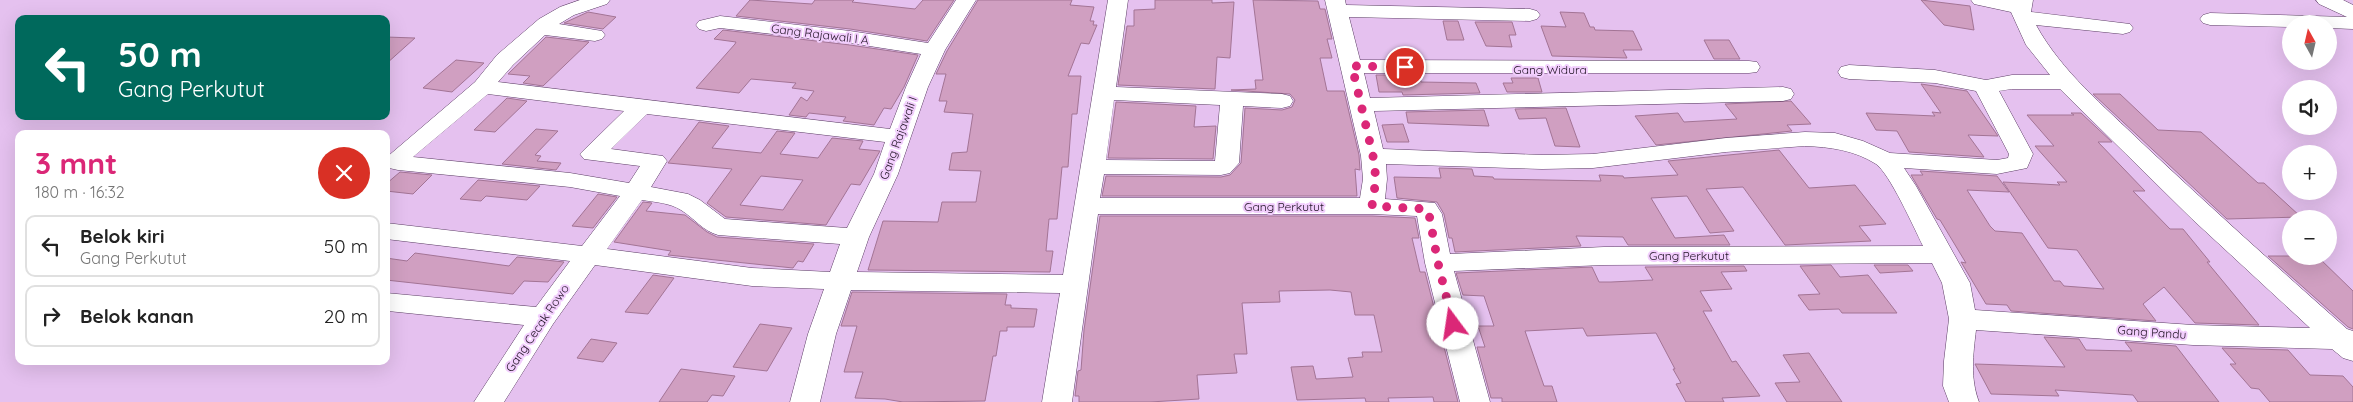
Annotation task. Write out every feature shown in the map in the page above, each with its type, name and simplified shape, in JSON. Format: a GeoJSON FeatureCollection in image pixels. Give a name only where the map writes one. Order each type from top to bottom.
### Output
{"type":"FeatureCollection","features":[{"type":"Feature","properties":{"kind":"street"},"geometry":{"type":"LineString","coordinates":[[597,0],[567,10],[540,28],[505,60],[483,87],[399,157],[398,163],[570,180],[679,198],[691,205],[718,227],[856,237]]}},
{"type":"Feature","properties":{"kind":"street","name":"Gang Rajawali I"},"geometry":{"type":"LineString","coordinates":[[805,402],[822,334],[856,237],[886,174],[917,86],[934,50],[966,0]]}},
{"type":"Feature","properties":{"kind":"street"},"geometry":{"type":"LineString","coordinates":[[1057,402],[1118,0]]}},
{"type":"Feature","properties":{"kind":"street"},"geometry":{"type":"LineString","coordinates":[[1986,0],[2123,28]]}},
{"type":"Feature","properties":{"kind":"street"},"geometry":{"type":"LineString","coordinates":[[2326,0],[2353,12]]}},
{"type":"Feature","properties":{"kind":"street"},"geometry":{"type":"LineString","coordinates":[[1372,206],[1376,179],[1373,156],[1337,5],[1530,15]]}},
{"type":"Feature","properties":{"kind":"street"},"geometry":{"type":"LineString","coordinates":[[2022,8],[2037,45],[2066,82],[2201,212],[2349,343]]}},
{"type":"Feature","properties":{"kind":"street"},"geometry":{"type":"LineString","coordinates":[[2210,19],[2353,23]]}},
{"type":"Feature","properties":{"kind":"street","name":"Gang Rajawali I A"},"geometry":{"type":"LineString","coordinates":[[706,25],[720,22],[850,37],[934,50]]}},
{"type":"Feature","properties":{"kind":"street"},"geometry":{"type":"LineString","coordinates":[[540,28],[595,35]]}},
{"type":"Feature","properties":{"kind":"street","name":"Gang Widura"},"geometry":{"type":"LineString","coordinates":[[1352,66],[1524,68],[1749,67]]}},
{"type":"Feature","properties":{"kind":"street"},"geometry":{"type":"LineString","coordinates":[[1849,72],[1932,75],[1950,77],[1986,87],[2012,82],[2066,82]]}},
{"type":"Feature","properties":{"kind":"street"},"geometry":{"type":"LineString","coordinates":[[483,87],[898,137]]}},
{"type":"Feature","properties":{"kind":"street"},"geometry":{"type":"LineString","coordinates":[[1373,156],[1542,162],[1593,161],[1726,145],[1819,139],[1855,146],[1886,160],[1997,167],[2010,166],[2018,163],[2020,154],[1991,101],[1986,87]]}},
{"type":"Feature","properties":{"kind":"street"},"geometry":{"type":"LineString","coordinates":[[1103,93],[1282,101]]}},
{"type":"Feature","properties":{"kind":"street"},"geometry":{"type":"LineString","coordinates":[[1360,105],[1783,94]]}},
{"type":"Feature","properties":{"kind":"street"},"geometry":{"type":"LineString","coordinates":[[1093,167],[1221,168],[1227,163],[1232,99]]}},
{"type":"Feature","properties":{"kind":"street","name":"Gang Cecak Rowo"},"geometry":{"type":"LineString","coordinates":[[489,402],[543,317],[587,255],[637,190],[655,162],[592,154],[642,107]]}},
{"type":"Feature","properties":{"kind":"street"},"geometry":{"type":"LineString","coordinates":[[1886,160],[1904,186],[1956,283],[1963,319],[1958,361],[1958,386],[1964,402]]}},
{"type":"Feature","properties":{"kind":"street","name":"Gang Perkutut"},"geometry":{"type":"LineString","coordinates":[[1087,206],[1372,206],[1426,209],[1429,214],[1438,263],[1475,402]]}},
{"type":"Feature","properties":{"kind":"street"},"geometry":{"type":"LineString","coordinates":[[390,231],[727,274],[840,281],[1075,284]]}},
{"type":"Feature","properties":{"kind":"street","name":"Gang Perkutut"},"geometry":{"type":"LineString","coordinates":[[1438,263],[1604,256],[1940,254]]}},
{"type":"Feature","properties":{"kind":"street"},"geometry":{"type":"LineString","coordinates":[[390,302],[543,317]]}},
{"type":"Feature","properties":{"kind":"street","name":"Gang Pandu"},"geometry":{"type":"LineString","coordinates":[[1963,319],[2193,335],[2349,343]]}},
{"type":"Feature","properties":{"kind":"building"},"geometry":{"type":"Polygon","coordinates":[[[750,0],[812,4],[815,0],[854,0],[852,2],[915,9],[923,0],[954,0],[927,41],[850,29],[736,16],[750,0]]]}},
{"type":"Feature","properties":{"kind":"building"},"geometry":{"type":"Polygon","coordinates":[[[978,0],[1072,0],[1070,5],[1094,7],[1090,21],[1094,21],[1093,25],[1097,25],[1089,44],[1081,43],[1068,76],[1081,76],[1077,114],[1072,114],[1068,167],[1062,167],[1057,219],[1049,219],[1046,251],[1053,251],[1050,272],[868,270],[883,221],[938,222],[942,202],[976,202],[981,171],[949,170],[952,153],[967,152],[973,114],[944,112],[947,101],[939,101],[946,74],[936,74],[947,51],[978,0]]]}},
{"type":"Feature","properties":{"kind":"building"},"geometry":{"type":"Polygon","coordinates":[[[1155,0],[1212,0],[1212,3],[1234,2],[1230,58],[1217,57],[1215,89],[1118,85],[1127,26],[1134,26],[1134,10],[1155,9],[1155,0]]]}},
{"type":"Feature","properties":{"kind":"building"},"geometry":{"type":"Polygon","coordinates":[[[1253,0],[1318,1],[1320,9],[1325,9],[1332,39],[1327,39],[1332,58],[1320,58],[1327,91],[1344,91],[1359,155],[1360,170],[1355,169],[1357,196],[1102,196],[1106,176],[1221,177],[1230,175],[1241,163],[1245,108],[1282,110],[1292,107],[1295,100],[1290,94],[1231,90],[1256,89],[1255,80],[1263,80],[1253,0]]]}},
{"type":"Feature","properties":{"kind":"building"},"geometry":{"type":"Polygon","coordinates":[[[1921,0],[1970,6],[1974,30],[1944,25],[1921,0]]]}},
{"type":"Feature","properties":{"kind":"building"},"geometry":{"type":"Polygon","coordinates":[[[588,12],[616,17],[603,29],[564,23],[588,12]]]}},
{"type":"Feature","properties":{"kind":"building"},"geometry":{"type":"Polygon","coordinates":[[[1560,12],[1584,13],[1590,27],[1594,27],[1595,30],[1633,31],[1642,50],[1623,50],[1627,58],[1552,56],[1541,26],[1566,27],[1560,12]]]}},
{"type":"Feature","properties":{"kind":"building"},"geometry":{"type":"Polygon","coordinates":[[[1443,21],[1458,21],[1464,40],[1447,40],[1443,21]]]}},
{"type":"Feature","properties":{"kind":"building"},"geometry":{"type":"Polygon","coordinates":[[[1475,22],[1512,22],[1516,35],[1509,35],[1512,47],[1486,46],[1475,22]]]}},
{"type":"Feature","properties":{"kind":"building"},"geometry":{"type":"Polygon","coordinates":[[[723,30],[918,55],[904,87],[891,109],[884,108],[874,125],[843,121],[846,117],[809,113],[806,117],[789,115],[801,97],[807,101],[814,91],[792,88],[796,83],[751,79],[739,93],[696,88],[736,42],[714,39],[723,30]]]}},
{"type":"Feature","properties":{"kind":"building"},"geometry":{"type":"Polygon","coordinates":[[[390,37],[415,38],[390,60],[390,37]]]}},
{"type":"Feature","properties":{"kind":"building"},"geometry":{"type":"Polygon","coordinates":[[[546,37],[589,42],[543,86],[523,83],[530,76],[508,74],[546,37]]]}},
{"type":"Feature","properties":{"kind":"building"},"geometry":{"type":"Polygon","coordinates":[[[1704,40],[1729,40],[1740,59],[1714,59],[1704,40]]]}},
{"type":"Feature","properties":{"kind":"building"},"geometry":{"type":"Polygon","coordinates":[[[456,60],[484,63],[452,92],[423,88],[456,60]]]}},
{"type":"Feature","properties":{"kind":"building"},"geometry":{"type":"Polygon","coordinates":[[[1376,75],[1420,75],[1421,82],[1476,83],[1480,93],[1403,95],[1402,92],[1379,92],[1376,75]]]}},
{"type":"Feature","properties":{"kind":"building"},"geometry":{"type":"Polygon","coordinates":[[[1511,78],[1538,78],[1542,92],[1507,92],[1503,83],[1513,83],[1511,78]]]}},
{"type":"Feature","properties":{"kind":"building"},"geometry":{"type":"Polygon","coordinates":[[[1921,84],[1967,91],[1998,136],[1968,135],[1984,157],[1909,152],[1897,131],[1876,130],[1866,113],[1935,116],[1932,112],[1941,113],[1921,84]]]}},
{"type":"Feature","properties":{"kind":"building"},"geometry":{"type":"Polygon","coordinates":[[[2093,94],[2120,94],[2158,130],[2201,132],[2258,183],[2264,183],[2293,210],[2282,210],[2282,218],[2227,219],[2093,94]]]}},
{"type":"Feature","properties":{"kind":"building"},"geometry":{"type":"Polygon","coordinates":[[[507,98],[527,101],[495,132],[474,130],[507,98]]]}},
{"type":"Feature","properties":{"kind":"building"},"geometry":{"type":"Polygon","coordinates":[[[1791,101],[1811,124],[1787,125],[1792,131],[1656,145],[1635,116],[1678,113],[1684,122],[1737,119],[1725,104],[1791,101]]]}},
{"type":"Feature","properties":{"kind":"building"},"geometry":{"type":"Polygon","coordinates":[[[1116,102],[1196,106],[1194,127],[1216,126],[1213,159],[1108,158],[1116,102]]]}},
{"type":"Feature","properties":{"kind":"building"},"geometry":{"type":"Polygon","coordinates":[[[1566,108],[1580,147],[1555,146],[1546,118],[1519,119],[1515,109],[1566,108]]]}},
{"type":"Feature","properties":{"kind":"building"},"geometry":{"type":"Polygon","coordinates":[[[1484,110],[1489,126],[1408,123],[1406,112],[1484,110]]]}},
{"type":"Feature","properties":{"kind":"building"},"geometry":{"type":"Polygon","coordinates":[[[2071,113],[2081,113],[2112,142],[2098,142],[2145,191],[2133,191],[2170,229],[2183,229],[2210,262],[2207,262],[2259,325],[2195,323],[2164,287],[2143,304],[2156,321],[2011,311],[2007,305],[1986,304],[1961,262],[1966,263],[1911,175],[1923,175],[1920,171],[1997,176],[2009,192],[1967,190],[1990,226],[1995,231],[2022,233],[2054,281],[2060,281],[2064,286],[2104,289],[2077,250],[2048,248],[2003,182],[2060,185],[2057,182],[2067,182],[2035,146],[2054,146],[2027,115],[2074,115],[2071,113]]]}},
{"type":"Feature","properties":{"kind":"building"},"geometry":{"type":"Polygon","coordinates":[[[699,122],[729,126],[712,148],[761,153],[777,131],[795,133],[780,154],[818,158],[832,138],[863,141],[859,149],[880,151],[860,185],[851,184],[826,225],[726,217],[707,203],[732,169],[668,163],[699,122]],[[761,176],[740,205],[783,210],[803,180],[761,176]]]}},
{"type":"Feature","properties":{"kind":"building"},"geometry":{"type":"Polygon","coordinates":[[[1403,124],[1409,142],[1387,142],[1382,125],[1403,124]]]}},
{"type":"Feature","properties":{"kind":"building"},"geometry":{"type":"Polygon","coordinates":[[[536,129],[558,131],[535,155],[541,156],[537,161],[561,163],[556,170],[502,164],[536,129]]]}},
{"type":"Feature","properties":{"kind":"building"},"geometry":{"type":"Polygon","coordinates":[[[1779,150],[1809,188],[1855,185],[1886,224],[1859,226],[1871,241],[1785,245],[1743,187],[1706,189],[1734,231],[1710,233],[1687,196],[1651,198],[1675,238],[1724,235],[1730,245],[1628,245],[1623,237],[1576,236],[1581,246],[1455,252],[1452,238],[1449,238],[1444,214],[1437,202],[1397,198],[1394,177],[1441,178],[1439,168],[1472,169],[1474,176],[1493,177],[1494,179],[1601,181],[1599,175],[1623,176],[1624,178],[1678,175],[1668,161],[1779,150]]]}},
{"type":"Feature","properties":{"kind":"building"},"geometry":{"type":"Polygon","coordinates":[[[400,172],[432,175],[413,194],[390,191],[390,181],[400,172]]]}},
{"type":"Feature","properties":{"kind":"building"},"geometry":{"type":"Polygon","coordinates":[[[478,180],[540,186],[527,200],[486,196],[481,201],[460,199],[478,180]]]}},
{"type":"Feature","properties":{"kind":"building"},"geometry":{"type":"Polygon","coordinates":[[[598,194],[617,197],[593,228],[572,226],[598,194]]]}},
{"type":"Feature","properties":{"kind":"building"},"geometry":{"type":"Polygon","coordinates":[[[643,202],[652,203],[646,211],[685,215],[707,232],[717,237],[814,244],[803,262],[798,261],[793,268],[668,255],[671,251],[614,242],[643,202]]]}},
{"type":"Feature","properties":{"kind":"building"},"geometry":{"type":"Polygon","coordinates":[[[1100,216],[1372,216],[1415,218],[1419,238],[1412,238],[1420,272],[1425,272],[1458,402],[1434,402],[1433,397],[1388,398],[1389,402],[1366,402],[1365,398],[1297,400],[1291,367],[1313,366],[1316,379],[1353,377],[1348,358],[1363,357],[1362,352],[1382,352],[1374,315],[1355,315],[1351,292],[1330,290],[1279,291],[1280,302],[1242,303],[1247,354],[1234,354],[1237,373],[1197,375],[1199,399],[1150,402],[1079,402],[1079,396],[1075,396],[1078,371],[1081,370],[1084,330],[1100,216]]]}},
{"type":"Feature","properties":{"kind":"building"},"geometry":{"type":"Polygon","coordinates":[[[415,253],[509,266],[517,257],[564,262],[548,282],[524,281],[513,294],[390,280],[390,259],[407,261],[415,253]]]}},
{"type":"Feature","properties":{"kind":"building"},"geometry":{"type":"Polygon","coordinates":[[[2268,256],[2282,256],[2282,265],[2326,265],[2353,291],[2353,329],[2348,327],[2268,256]]]}},
{"type":"Feature","properties":{"kind":"building"},"geometry":{"type":"Polygon","coordinates":[[[1831,265],[1840,277],[1868,275],[1897,313],[1842,313],[1839,309],[1809,310],[1798,295],[1820,294],[1800,266],[1831,265]]]}},
{"type":"Feature","properties":{"kind":"building"},"geometry":{"type":"Polygon","coordinates":[[[1874,265],[1908,265],[1913,271],[1880,273],[1874,265]]]}},
{"type":"Feature","properties":{"kind":"building"},"geometry":{"type":"Polygon","coordinates":[[[1744,266],[1747,271],[1721,272],[1732,289],[1700,291],[1712,311],[1703,311],[1732,362],[1736,361],[1760,396],[1722,398],[1724,402],[1686,402],[1676,384],[1681,383],[1673,369],[1675,369],[1656,333],[1587,336],[1583,328],[1525,331],[1544,386],[1552,386],[1557,402],[1502,402],[1502,398],[1491,398],[1477,347],[1485,347],[1478,326],[1494,326],[1484,296],[1463,295],[1456,273],[1592,267],[1599,282],[1611,282],[1653,280],[1645,267],[1744,266]]]}},
{"type":"Feature","properties":{"kind":"building"},"geometry":{"type":"Polygon","coordinates":[[[653,275],[674,278],[648,314],[625,312],[653,275]]]}},
{"type":"Feature","properties":{"kind":"building"},"geometry":{"type":"Polygon","coordinates":[[[852,292],[1007,294],[1005,305],[1011,305],[1011,308],[1037,309],[1034,327],[1007,327],[1007,331],[1000,331],[996,356],[993,356],[985,401],[903,402],[855,398],[863,372],[844,372],[857,326],[841,326],[852,292]]]}},
{"type":"Feature","properties":{"kind":"building"},"geometry":{"type":"Polygon","coordinates":[[[760,324],[792,328],[767,371],[733,367],[760,324]]]}},
{"type":"Feature","properties":{"kind":"building"},"geometry":{"type":"Polygon","coordinates":[[[2044,337],[2079,339],[2086,350],[2132,351],[2125,342],[2176,346],[2219,402],[2138,402],[2133,395],[2055,390],[2059,396],[1991,394],[1975,364],[2065,367],[2044,337]]]}},
{"type":"Feature","properties":{"kind":"building"},"geometry":{"type":"Polygon","coordinates":[[[591,339],[617,343],[603,362],[577,358],[591,339]]]}},
{"type":"Feature","properties":{"kind":"building"},"geometry":{"type":"Polygon","coordinates":[[[2222,348],[2288,350],[2310,375],[2343,376],[2353,387],[2353,402],[2270,402],[2259,389],[2251,388],[2230,364],[2236,364],[2222,348]]]}},
{"type":"Feature","properties":{"kind":"building"},"geometry":{"type":"Polygon","coordinates":[[[1809,353],[1842,402],[1787,402],[1775,383],[1800,382],[1783,355],[1809,353]]]}},
{"type":"Feature","properties":{"kind":"building"},"geometry":{"type":"Polygon","coordinates":[[[681,369],[735,376],[723,396],[712,395],[707,402],[659,402],[681,369]]]}},
{"type":"Feature","properties":{"kind":"route"},"geometry":{"type":"LineString","coordinates":[[1405,67],[1352,66],[1373,156],[1376,179],[1372,206],[1426,209],[1429,214],[1438,263],[1453,324]]}}]}
